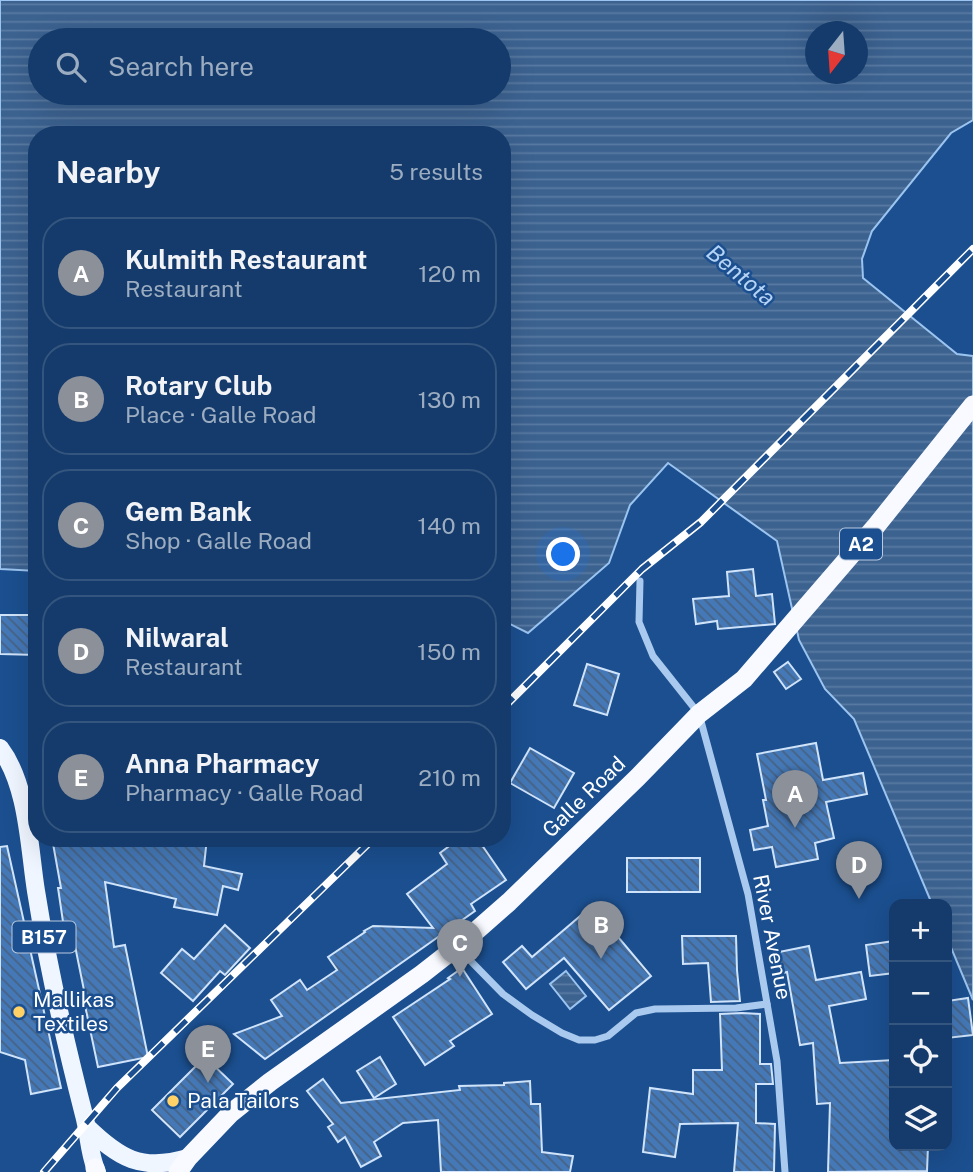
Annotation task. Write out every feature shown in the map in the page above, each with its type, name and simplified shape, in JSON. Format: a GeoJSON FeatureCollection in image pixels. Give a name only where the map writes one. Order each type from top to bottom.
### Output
{"type":"FeatureCollection","features":[{"type":"Feature","properties":{"kind":"highway","name":"Galle Road"},"geometry":{"type":"LineString","coordinates":[[183,1165],[231,1114],[270,1082],[457,947],[516,895],[699,714],[744,679],[876,526],[973,405]]}},
{"type":"Feature","properties":{"kind":"main road","name":"B157"},"geometry":{"type":"LineString","coordinates":[[0,748],[19,789],[28,839]]}},
{"type":"Feature","properties":{"kind":"main road","name":"B157"},"geometry":{"type":"LineString","coordinates":[[29,847],[46,945],[96,1171]]}},
{"type":"Feature","properties":{"kind":"main road"},"geometry":{"type":"LineString","coordinates":[[87,1127],[110,1149],[135,1164],[156,1167],[183,1165]]}},
{"type":"Feature","properties":{"kind":"street"},"geometry":{"type":"LineString","coordinates":[[640,582],[639,622],[653,656],[699,714]]}},
{"type":"Feature","properties":{"kind":"street","name":"River Avenue"},"geometry":{"type":"LineString","coordinates":[[699,714],[748,894],[777,1061],[785,1172]]}},
{"type":"Feature","properties":{"kind":"street"},"geometry":{"type":"LineString","coordinates":[[457,947],[503,994],[532,1015],[579,1040],[595,1040],[608,1036],[636,1013],[655,1009],[767,1004]]}},
{"type":"Feature","properties":{"kind":"water","name":"Bentota"},"geometry":{"type":"Polygon","coordinates":[[[0,0],[973,0],[973,120],[951,133],[872,231],[862,259],[863,278],[957,354],[973,356],[973,1000],[952,950],[952,899],[930,899],[854,719],[825,689],[799,640],[777,541],[668,463],[630,505],[609,563],[528,633],[511,624],[511,126],[28,126],[28,571],[0,569],[0,0]]]}},
{"type":"Feature","properties":{"kind":"water"},"geometry":{"type":"Polygon","coordinates":[[[566,971],[586,996],[570,1009],[550,984],[566,971]]]}},
{"type":"Feature","properties":{"kind":"building"},"geometry":{"type":"Polygon","coordinates":[[[753,569],[756,596],[772,594],[775,624],[718,629],[717,621],[696,624],[693,599],[729,596],[727,572],[753,569]]]}},
{"type":"Feature","properties":{"kind":"building"},"geometry":{"type":"Polygon","coordinates":[[[0,615],[28,615],[28,655],[0,654],[0,615]]]}},
{"type":"Feature","properties":{"kind":"building"},"geometry":{"type":"Polygon","coordinates":[[[788,662],[801,679],[786,689],[774,672],[788,662]]]}},
{"type":"Feature","properties":{"kind":"building"},"geometry":{"type":"Polygon","coordinates":[[[587,664],[619,674],[607,715],[574,705],[587,664]]]}},
{"type":"Feature","properties":{"kind":"building"},"geometry":{"type":"Polygon","coordinates":[[[816,743],[823,780],[863,773],[867,794],[826,802],[834,838],[815,843],[818,859],[776,867],[772,847],[754,850],[750,830],[768,826],[757,754],[816,743]]]}},
{"type":"Feature","properties":{"kind":"building"},"geometry":{"type":"Polygon","coordinates":[[[530,748],[574,773],[554,808],[511,781],[530,748]]]}},
{"type":"Feature","properties":{"kind":"building"},"geometry":{"type":"Polygon","coordinates":[[[7,846],[61,1088],[31,1094],[25,1060],[0,1052],[0,847],[7,846]]]}},
{"type":"Feature","properties":{"kind":"building"},"geometry":{"type":"Polygon","coordinates":[[[54,847],[206,847],[204,866],[242,874],[238,890],[223,886],[217,915],[174,907],[176,899],[105,882],[114,947],[125,945],[148,1057],[98,1067],[74,941],[66,942],[58,888],[61,888],[54,847]]]}},
{"type":"Feature","properties":{"kind":"building"},"geometry":{"type":"Polygon","coordinates":[[[448,847],[483,847],[506,880],[471,904],[475,911],[265,1059],[234,1034],[282,1016],[271,1000],[300,980],[307,990],[337,970],[328,957],[373,926],[433,928],[407,894],[447,864],[440,853],[448,847]]]}},
{"type":"Feature","properties":{"kind":"building"},"geometry":{"type":"Polygon","coordinates":[[[627,858],[700,858],[700,892],[627,892],[627,858]]]}},
{"type":"Feature","properties":{"kind":"building"},"geometry":{"type":"Polygon","coordinates":[[[592,906],[651,976],[609,1010],[564,958],[526,989],[503,962],[522,946],[532,957],[592,906]]]}},
{"type":"Feature","properties":{"kind":"building"},"geometry":{"type":"Polygon","coordinates":[[[225,925],[250,948],[225,975],[220,971],[193,1001],[161,973],[182,949],[194,959],[225,925]]]}},
{"type":"Feature","properties":{"kind":"building"},"geometry":{"type":"Polygon","coordinates":[[[682,936],[736,936],[740,1001],[711,1002],[708,963],[683,964],[682,936]]]}},
{"type":"Feature","properties":{"kind":"building"},"geometry":{"type":"Polygon","coordinates":[[[889,942],[889,974],[870,976],[866,945],[889,942]]]}},
{"type":"Feature","properties":{"kind":"building"},"geometry":{"type":"Polygon","coordinates":[[[809,946],[816,980],[861,972],[866,999],[829,1006],[840,1063],[889,1060],[889,1151],[928,1151],[927,1171],[828,1172],[830,1103],[817,1104],[813,1043],[800,1045],[787,972],[783,973],[779,952],[809,946]]]}},
{"type":"Feature","properties":{"kind":"building"},"geometry":{"type":"Polygon","coordinates":[[[462,968],[492,1014],[450,1041],[454,1046],[425,1065],[393,1017],[462,968]]]}},
{"type":"Feature","properties":{"kind":"building"},"geometry":{"type":"Polygon","coordinates":[[[968,998],[973,1035],[952,1037],[952,1000],[968,998]]]}},
{"type":"Feature","properties":{"kind":"building"},"geometry":{"type":"Polygon","coordinates":[[[720,1014],[760,1014],[760,1064],[771,1064],[773,1084],[756,1084],[756,1123],[775,1124],[774,1172],[734,1172],[738,1123],[680,1124],[675,1157],[643,1152],[650,1088],[693,1094],[693,1070],[722,1070],[720,1014]]]}},
{"type":"Feature","properties":{"kind":"building"},"geometry":{"type":"Polygon","coordinates":[[[205,1057],[233,1084],[180,1137],[152,1110],[205,1057]]]}},
{"type":"Feature","properties":{"kind":"building"},"geometry":{"type":"Polygon","coordinates":[[[380,1057],[396,1084],[374,1098],[357,1071],[380,1057]]]}},
{"type":"Feature","properties":{"kind":"building"},"geometry":{"type":"Polygon","coordinates":[[[323,1079],[341,1103],[460,1090],[459,1086],[504,1085],[530,1081],[531,1104],[540,1104],[542,1152],[573,1156],[570,1172],[441,1172],[438,1120],[403,1123],[374,1142],[381,1156],[361,1167],[345,1137],[338,1142],[328,1127],[333,1124],[307,1091],[323,1079]]]}},
{"type":"Feature","properties":{"kind":"railway"},"geometry":{"type":"LineString","coordinates":[[511,700],[642,569],[701,522],[973,249]]}},
{"type":"Feature","properties":{"kind":"railway"},"geometry":{"type":"LineString","coordinates":[[44,1172],[117,1088],[365,847]]}},
{"type":"Feature","properties":{"kind":"place","name":"Kulmith Restaurant"},"geometry":{"type":"Point","coordinates":[795,828]}},
{"type":"Feature","properties":{"kind":"place","name":"Nilwaral"},"geometry":{"type":"Point","coordinates":[859,899]}},
{"type":"Feature","properties":{"kind":"place","name":"Rotary Club"},"geometry":{"type":"Point","coordinates":[601,959]}},
{"type":"Feature","properties":{"kind":"place","name":"Gem Bank"},"geometry":{"type":"Point","coordinates":[460,977]}},
{"type":"Feature","properties":{"kind":"place","name":"Mallikas Textiles"},"geometry":{"type":"Point","coordinates":[19,1012]}},
{"type":"Feature","properties":{"kind":"place","name":"Anna Pharmacy"},"geometry":{"type":"Point","coordinates":[208,1083]}},
{"type":"Feature","properties":{"kind":"place","name":"Pala Tailors"},"geometry":{"type":"Point","coordinates":[173,1101]}}]}
